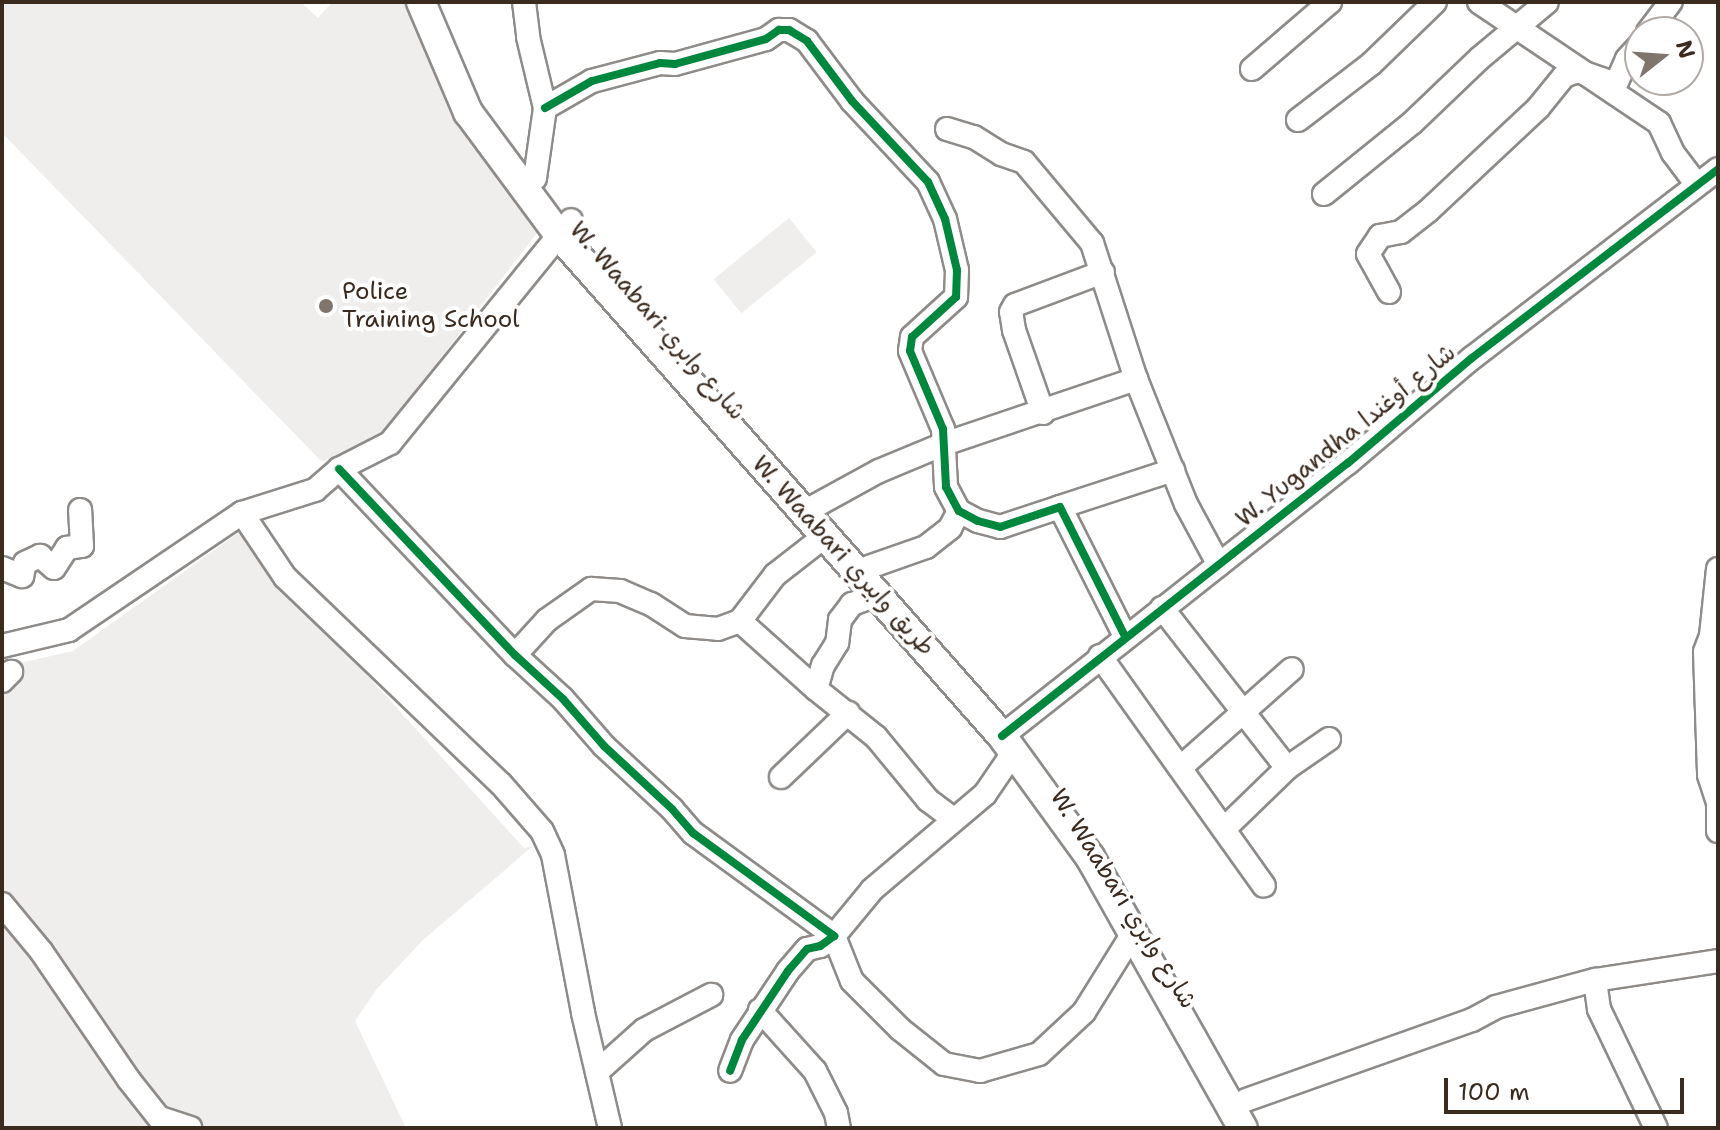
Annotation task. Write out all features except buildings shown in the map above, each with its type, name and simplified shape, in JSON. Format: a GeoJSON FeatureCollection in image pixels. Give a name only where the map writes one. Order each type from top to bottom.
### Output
{"type":"FeatureCollection","features":[{"type":"Feature","properties":{"kind":"main road","name":"W. Waabari طريق وابيري"},"geometry":{"type":"LineString","coordinates":[[421,2],[468,112],[825,536],[1008,738],[1090,857],[1132,935],[1244,1121]]}},
{"type":"Feature","properties":{"kind":"main road","name":"W. Waabari شارع وابري"},"geometry":{"type":"LineString","coordinates":[[439,2],[483,99],[565,227],[869,567],[1105,861],[1244,1121]]}},
{"type":"Feature","properties":{"kind":"street"},"geometry":{"type":"LineString","coordinates":[[524,2],[528,37],[545,108],[535,178]]}},
{"type":"Feature","properties":{"kind":"street"},"geometry":{"type":"LineString","coordinates":[[1252,69],[1330,2]]}},
{"type":"Feature","properties":{"kind":"street"},"geometry":{"type":"LineString","coordinates":[[1298,120],[1371,64],[1435,2]]}},
{"type":"Feature","properties":{"kind":"street"},"geometry":{"type":"LineString","coordinates":[[1479,2],[1659,123],[1673,153],[1696,184]]}},
{"type":"Feature","properties":{"kind":"street"},"geometry":{"type":"LineString","coordinates":[[1324,194],[1412,123],[1547,2]]}},
{"type":"Feature","properties":{"kind":"street"},"geometry":{"type":"LineString","coordinates":[[545,108],[592,81],[660,63],[675,64],[766,39],[779,30],[789,30],[807,41],[852,101],[928,182],[945,219],[957,270],[956,297],[912,337],[910,351],[943,429],[946,487],[959,511],[978,521],[1000,527],[1173,470]]}},
{"type":"Feature","properties":{"kind":"street"},"geometry":{"type":"LineString","coordinates":[[1389,292],[1368,254],[1380,236],[1401,232],[1428,211],[1538,108],[1564,76],[1578,71],[1616,84],[1624,66]]}},
{"type":"Feature","properties":{"kind":"street"},"geometry":{"type":"LineString","coordinates":[[947,129],[1019,159],[1036,172],[1092,243],[1136,379],[1173,470],[1219,565]]}},
{"type":"Feature","properties":{"kind":"street","name":"W. Yugandha شارع أوغندا"},"geometry":{"type":"LineString","coordinates":[[730,1071],[742,1040],[760,1010],[807,949],[820,946],[834,936],[872,890],[952,818],[985,794],[1008,738],[1100,656],[1219,565],[1472,358],[1718,169]]}},
{"type":"Feature","properties":{"kind":"street"},"geometry":{"type":"LineString","coordinates":[[2,646],[69,630],[122,591],[140,585],[202,537],[242,513],[315,490],[339,469],[390,443],[565,227]]}},
{"type":"Feature","properties":{"kind":"street"},"geometry":{"type":"LineString","coordinates":[[1043,413],[1014,330],[1011,312],[1015,305],[1103,272]]}},
{"type":"Feature","properties":{"kind":"street"},"geometry":{"type":"LineString","coordinates":[[815,506],[879,471],[944,444],[1136,379]]}},
{"type":"Feature","properties":{"kind":"street"},"geometry":{"type":"LineString","coordinates":[[339,469],[515,655],[563,699],[604,746],[672,809],[693,833],[834,936],[852,981],[900,1029],[944,1064],[980,1071],[1039,1054],[1084,1012],[1132,935]]}},
{"type":"Feature","properties":{"kind":"street"},"geometry":{"type":"LineString","coordinates":[[1060,507],[1125,636]]}},
{"type":"Feature","properties":{"kind":"street"},"geometry":{"type":"LineString","coordinates":[[2,568],[22,576],[25,563],[40,556],[54,568],[67,548],[82,546],[80,510]]}},
{"type":"Feature","properties":{"kind":"street"},"geometry":{"type":"LineString","coordinates":[[869,567],[926,547],[950,528],[959,511]]}},
{"type":"Feature","properties":{"kind":"street"},"geometry":{"type":"LineString","coordinates":[[242,513],[285,577],[501,784],[542,831],[553,855],[610,1128]]}},
{"type":"Feature","properties":{"kind":"street"},"geometry":{"type":"LineString","coordinates":[[515,655],[547,620],[591,589],[620,591],[651,604],[685,626],[718,629],[740,621],[775,575],[825,536]]}},
{"type":"Feature","properties":{"kind":"street"},"geometry":{"type":"LineString","coordinates":[[1718,569],[1711,636],[1705,652],[1709,775],[1718,802]]}},
{"type":"Feature","properties":{"kind":"street"},"geometry":{"type":"LineString","coordinates":[[816,689],[823,665],[837,643],[840,620],[852,604],[877,595]]}},
{"type":"Feature","properties":{"kind":"street"},"geometry":{"type":"LineString","coordinates":[[1162,608],[1287,768]]}},
{"type":"Feature","properties":{"kind":"street"},"geometry":{"type":"LineString","coordinates":[[740,621],[816,689],[876,737],[928,800],[952,818]]}},
{"type":"Feature","properties":{"kind":"street"},"geometry":{"type":"LineString","coordinates":[[1100,656],[1264,886]]}},
{"type":"Feature","properties":{"kind":"street"},"geometry":{"type":"LineString","coordinates":[[1180,768],[1292,669]]}},
{"type":"Feature","properties":{"kind":"street"},"geometry":{"type":"LineString","coordinates":[[781,777],[848,713]]}},
{"type":"Feature","properties":{"kind":"street"},"geometry":{"type":"LineString","coordinates":[[1224,829],[1287,768],[1329,739]]}},
{"type":"Feature","properties":{"kind":"street"},"geometry":{"type":"LineString","coordinates":[[1718,808],[1718,831]]}},
{"type":"Feature","properties":{"kind":"street"},"geometry":{"type":"LineString","coordinates":[[2,904],[41,951],[129,1080],[164,1123],[190,1128]]}},
{"type":"Feature","properties":{"kind":"street"},"geometry":{"type":"LineString","coordinates":[[1244,1121],[1496,1007],[1595,980],[1718,961]]}},
{"type":"Feature","properties":{"kind":"street"},"geometry":{"type":"LineString","coordinates":[[1595,980],[1599,1009],[1656,1128]]}},
{"type":"Feature","properties":{"kind":"street"},"geometry":{"type":"LineString","coordinates":[[597,1072],[644,1030],[711,995]]}},
{"type":"Feature","properties":{"kind":"street"},"geometry":{"type":"LineString","coordinates":[[760,1010],[815,1071],[836,1113],[839,1128]]}},
{"type":"Feature","properties":{"kind":"shaded area","name":"Police Training School"},"geometry":{"type":"Polygon","coordinates":[[[2,2],[301,2],[318,18],[332,2],[407,2],[422,45],[456,107],[540,229],[381,436],[357,452],[321,461],[2,133],[2,2]]]}},
{"type":"Feature","properties":{"kind":"shaded area"},"geometry":{"type":"Polygon","coordinates":[[[789,218],[817,252],[741,313],[714,279],[789,218]]]}},
{"type":"Feature","properties":{"kind":"shaded area"},"geometry":{"type":"Polygon","coordinates":[[[238,533],[524,848],[533,846],[423,940],[376,990],[355,1021],[406,1128],[2,1128],[2,667],[73,651],[238,533]]]}},
{"type":"Feature","properties":{"kind":"cycle path"},"geometry":{"type":"LineString","coordinates":[[545,108],[592,81],[660,63],[675,64],[766,39],[779,30],[789,30],[807,41],[852,101],[928,182],[945,219],[957,270],[956,297],[912,337],[910,351],[943,429],[946,487],[959,511],[978,521],[1000,527],[1060,507],[1125,636]]}},
{"type":"Feature","properties":{"kind":"cycle path"},"geometry":{"type":"LineString","coordinates":[[1002,736],[1348,463],[1472,358],[1718,169]]}},
{"type":"Feature","properties":{"kind":"cycle path"},"geometry":{"type":"LineString","coordinates":[[339,469],[515,655],[563,699],[604,746],[672,809],[693,833],[834,936],[820,946],[807,949],[788,971],[742,1040],[730,1071]]}},
{"type":"Feature","properties":{"kind":"place","name":"Police Training School"},"geometry":{"type":"Point","coordinates":[326,306]}}]}
